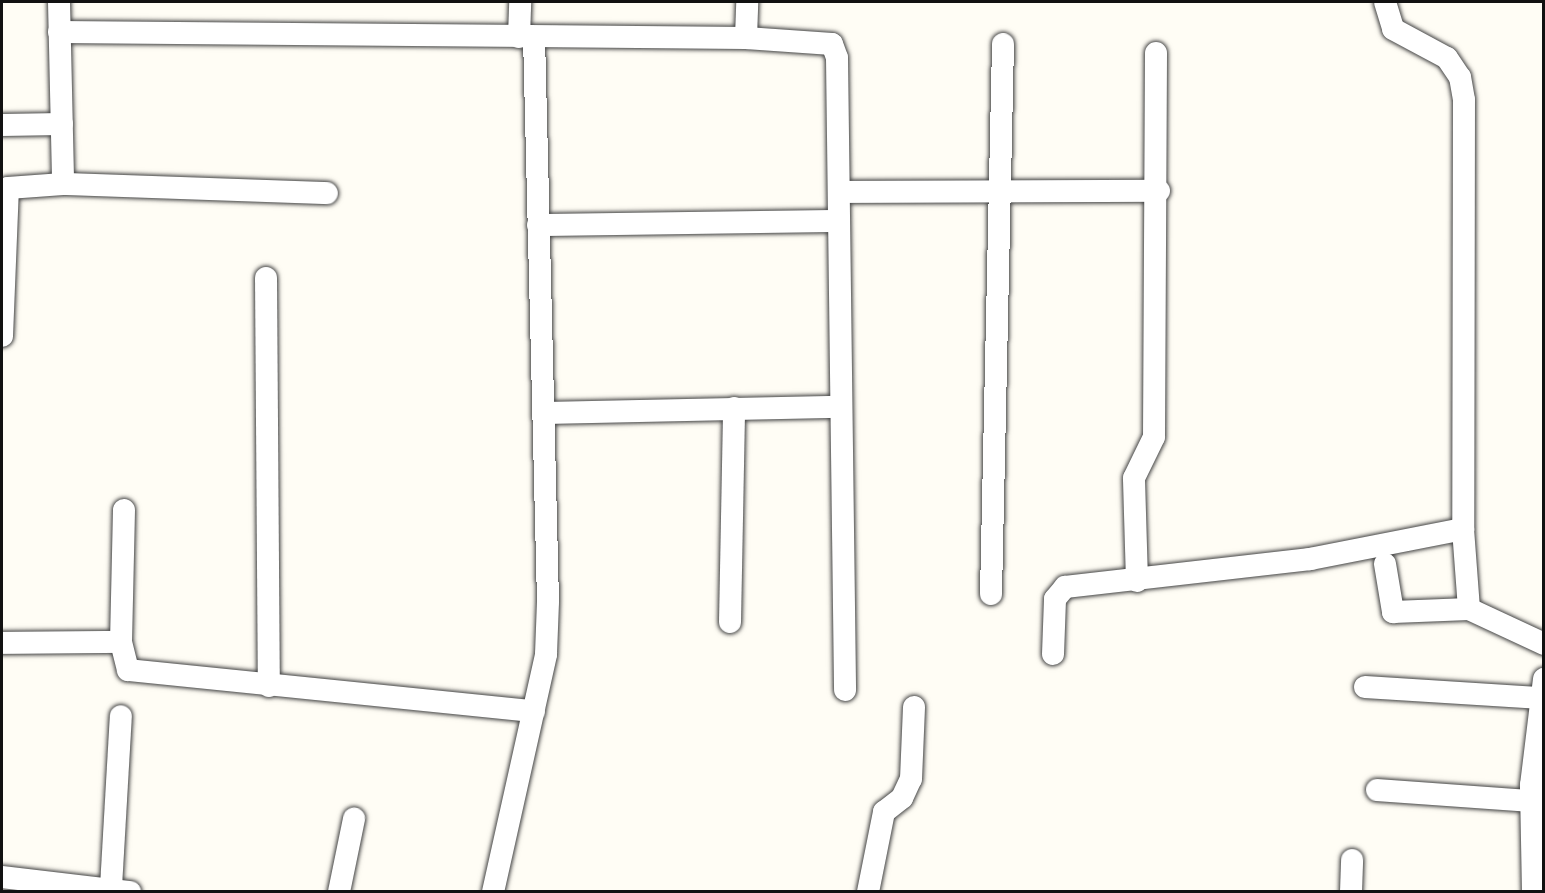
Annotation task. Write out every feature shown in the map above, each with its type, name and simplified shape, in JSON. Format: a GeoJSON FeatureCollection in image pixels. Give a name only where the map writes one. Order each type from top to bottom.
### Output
{"type":"FeatureCollection","features":[{"type":"Feature","properties":{"kind":"street"},"geometry":{"type":"LineString","coordinates":[[59,2],[63,184]]}},
{"type":"Feature","properties":{"kind":"street"},"geometry":{"type":"LineString","coordinates":[[493,891],[534,711],[548,602],[538,225],[526,37],[520,2]]}},
{"type":"Feature","properties":{"kind":"street"},"geometry":{"type":"LineString","coordinates":[[746,38],[747,2]]}},
{"type":"Feature","properties":{"kind":"street"},"geometry":{"type":"LineString","coordinates":[[1385,2],[1392,29],[1447,58],[1460,77],[1464,100],[1463,530],[1469,609]]}},
{"type":"Feature","properties":{"kind":"street"},"geometry":{"type":"LineString","coordinates":[[58,32],[746,38],[825,41],[836,49],[845,690]]}},
{"type":"Feature","properties":{"kind":"street"},"geometry":{"type":"LineString","coordinates":[[992,594],[1002,194],[1003,44]]}},
{"type":"Feature","properties":{"kind":"street"},"geometry":{"type":"LineString","coordinates":[[1137,581],[1134,478],[1153,446],[1159,191],[1156,53]]}},
{"type":"Feature","properties":{"kind":"street"},"geometry":{"type":"LineString","coordinates":[[2,125],[62,124]]}},
{"type":"Feature","properties":{"kind":"street"},"geometry":{"type":"LineString","coordinates":[[2,336],[4,192],[63,184],[327,193]]}},
{"type":"Feature","properties":{"kind":"street"},"geometry":{"type":"LineString","coordinates":[[839,192],[1002,194],[1159,191]]}},
{"type":"Feature","properties":{"kind":"street"},"geometry":{"type":"LineString","coordinates":[[538,225],[839,221]]}},
{"type":"Feature","properties":{"kind":"street"},"geometry":{"type":"LineString","coordinates":[[266,278],[269,686]]}},
{"type":"Feature","properties":{"kind":"street"},"geometry":{"type":"LineString","coordinates":[[544,413],[841,407]]}},
{"type":"Feature","properties":{"kind":"street"},"geometry":{"type":"LineString","coordinates":[[730,622],[734,408]]}},
{"type":"Feature","properties":{"kind":"street"},"geometry":{"type":"LineString","coordinates":[[124,510],[122,662],[138,674],[534,711]]}},
{"type":"Feature","properties":{"kind":"street"},"geometry":{"type":"LineString","coordinates":[[1053,654],[1055,599],[1060,589],[1310,559],[1463,530]]}},
{"type":"Feature","properties":{"kind":"street"},"geometry":{"type":"LineString","coordinates":[[1385,564],[1394,612],[1469,609],[1544,644]]}},
{"type":"Feature","properties":{"kind":"street"},"geometry":{"type":"LineString","coordinates":[[2,643],[121,642]]}},
{"type":"Feature","properties":{"kind":"street"},"geometry":{"type":"LineString","coordinates":[[1365,687],[1543,689],[1535,792],[1533,891]]}},
{"type":"Feature","properties":{"kind":"street"},"geometry":{"type":"LineString","coordinates":[[868,891],[884,812],[902,798],[911,779],[914,707]]}},
{"type":"Feature","properties":{"kind":"street"},"geometry":{"type":"LineString","coordinates":[[2,877],[121,889],[121,716]]}},
{"type":"Feature","properties":{"kind":"street"},"geometry":{"type":"LineString","coordinates":[[1377,790],[1535,792]]}},
{"type":"Feature","properties":{"kind":"street"},"geometry":{"type":"LineString","coordinates":[[339,891],[354,819]]}},
{"type":"Feature","properties":{"kind":"street"},"geometry":{"type":"LineString","coordinates":[[1352,860],[1352,891]]}}]}
